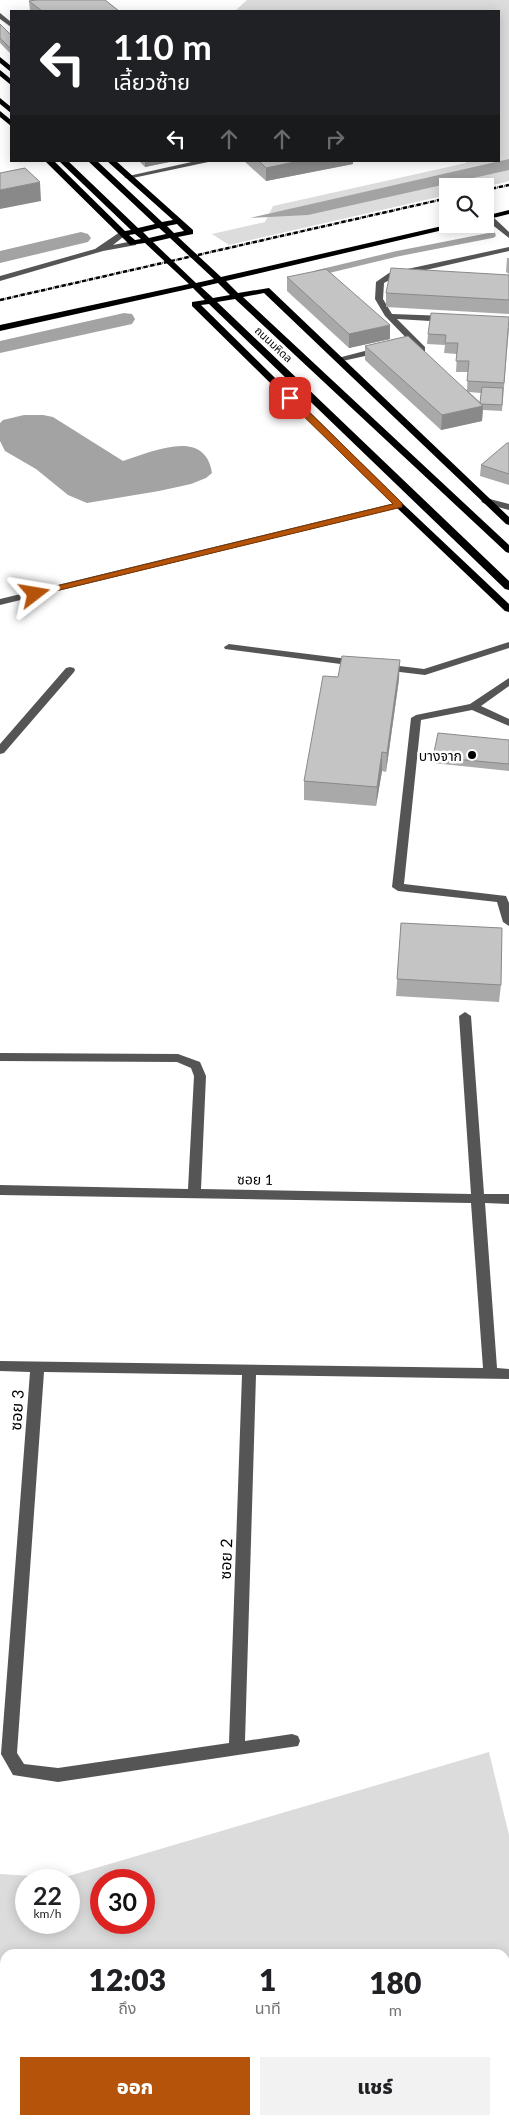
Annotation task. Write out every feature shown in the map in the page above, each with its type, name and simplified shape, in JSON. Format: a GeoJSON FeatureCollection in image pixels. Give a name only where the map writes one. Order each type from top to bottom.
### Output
{"type":"FeatureCollection","features":[{"type":"Feature","properties":{"kind":"main road"},"geometry":{"type":"LineString","coordinates":[[0,59],[10,69]]}},
{"type":"Feature","properties":{"kind":"main road"},"geometry":{"type":"LineString","coordinates":[[0,72],[10,82]]}},
{"type":"Feature","properties":{"kind":"main road"},"geometry":{"type":"LineString","coordinates":[[0,100],[10,110]]}},
{"type":"Feature","properties":{"kind":"main road"},"geometry":{"type":"LineString","coordinates":[[0,113],[10,123]]}},
{"type":"Feature","properties":{"kind":"main road"},"geometry":{"type":"LineString","coordinates":[[50,162],[133,243],[190,232],[112,162]]}},
{"type":"Feature","properties":{"kind":"main road","name":"ถนนมหิดล"},"geometry":{"type":"LineString","coordinates":[[65,162],[360,442],[509,587]]}},
{"type":"Feature","properties":{"kind":"main road","name":"ถนนมหิดล"},"geometry":{"type":"LineString","coordinates":[[93,162],[509,550]]}},
{"type":"Feature","properties":{"kind":"main road"},"geometry":{"type":"LineString","coordinates":[[494,215],[509,212]]}},
{"type":"Feature","properties":{"kind":"main road"},"geometry":{"type":"LineString","coordinates":[[123,234],[179,221]]}},
{"type":"Feature","properties":{"kind":"main road"},"geometry":{"type":"LineString","coordinates":[[195,304],[257,282],[439,230]]}},
{"type":"Feature","properties":{"kind":"main road"},"geometry":{"type":"LineString","coordinates":[[0,328],[178,290],[257,282],[509,522]]}},
{"type":"Feature","properties":{"kind":"main road"},"geometry":{"type":"LineString","coordinates":[[178,290],[195,304],[399,505],[509,609]]}},
{"type":"Feature","properties":{"kind":"street"},"geometry":{"type":"LineString","coordinates":[[0,15],[10,24]]}},
{"type":"Feature","properties":{"kind":"street"},"geometry":{"type":"LineString","coordinates":[[128,177],[204,162]]}},
{"type":"Feature","properties":{"kind":"street"},"geometry":{"type":"LineString","coordinates":[[494,224],[509,236]]}},
{"type":"Feature","properties":{"kind":"street"},"geometry":{"type":"LineString","coordinates":[[98,251],[123,234]]}},
{"type":"Feature","properties":{"kind":"street"},"geometry":{"type":"LineString","coordinates":[[0,279],[133,243]]}},
{"type":"Feature","properties":{"kind":"street"},"geometry":{"type":"LineString","coordinates":[[427,354],[389,316],[379,299],[380,282],[392,275],[509,249]]}},
{"type":"Feature","properties":{"kind":"street"},"geometry":{"type":"LineString","coordinates":[[389,316],[454,319]]}},
{"type":"Feature","properties":{"kind":"street"},"geometry":{"type":"LineString","coordinates":[[405,345],[414,342]]}},
{"type":"Feature","properties":{"kind":"street"},"geometry":{"type":"LineString","coordinates":[[338,359],[386,349]]}},
{"type":"Feature","properties":{"kind":"street"},"geometry":{"type":"LineString","coordinates":[[486,501],[509,507]]}},
{"type":"Feature","properties":{"kind":"street"},"geometry":{"type":"LineString","coordinates":[[0,602],[399,505]]}},
{"type":"Feature","properties":{"kind":"street"},"geometry":{"type":"LineString","coordinates":[[229,647],[425,672],[509,645]]}},
{"type":"Feature","properties":{"kind":"street"},"geometry":{"type":"LineString","coordinates":[[2,745],[70,670]]}},
{"type":"Feature","properties":{"kind":"street"},"geometry":{"type":"LineString","coordinates":[[509,681],[473,707],[416,718],[398,887],[502,899],[509,922]]}},
{"type":"Feature","properties":{"kind":"street"},"geometry":{"type":"LineString","coordinates":[[473,707],[509,723]]}},
{"type":"Feature","properties":{"kind":"street"},"geometry":{"type":"LineString","coordinates":[[465,1016],[490,1373]]}},
{"type":"Feature","properties":{"kind":"street"},"geometry":{"type":"LineString","coordinates":[[0,1057],[178,1058],[196,1065],[200,1076],[194,1194]]}},
{"type":"Feature","properties":{"kind":"street","name":"ซอย 1"},"geometry":{"type":"LineString","coordinates":[[0,1190],[509,1199]]}},
{"type":"Feature","properties":{"kind":"street"},"geometry":{"type":"LineString","coordinates":[[0,1366],[509,1374]]}},
{"type":"Feature","properties":{"kind":"street","name":"ซอย 3"},"geometry":{"type":"LineString","coordinates":[[37,1367],[9,1754],[20,1770],[58,1774],[237,1749]]}},
{"type":"Feature","properties":{"kind":"street","name":"ซอย 2"},"geometry":{"type":"LineString","coordinates":[[237,1749],[248,1370]]}},
{"type":"Feature","properties":{"kind":"street"},"geometry":{"type":"LineString","coordinates":[[237,1749],[292,1741]]}},
{"type":"Feature","properties":{"kind":"shaded area"},"geometry":{"type":"Polygon","coordinates":[[[247,0],[509,0],[509,181],[494,185],[494,178],[439,178],[439,197],[229,245],[212,234],[265,222],[273,206],[466,162],[500,162],[500,10],[236,10],[247,0]]]}},
{"type":"Feature","properties":{"kind":"shaded area"},"geometry":{"type":"Polygon","coordinates":[[[509,159],[509,170],[473,178],[439,178],[439,186],[308,215],[250,218],[496,162],[509,159]]]}},
{"type":"Feature","properties":{"kind":"shaded area"},"geometry":{"type":"Polygon","coordinates":[[[24,415],[53,417],[123,461],[176,446],[199,450],[207,459],[212,473],[206,478],[191,484],[87,503],[68,495],[36,469],[5,451],[0,441],[0,423],[3,420],[24,415]]]}},
{"type":"Feature","properties":{"kind":"shaded area"},"geometry":{"type":"Polygon","coordinates":[[[489,1752],[509,1835],[509,1949],[0,1949],[0,1874],[15,1875],[15,1934],[80,1934],[80,1873],[90,1870],[90,1934],[155,1934],[155,1869],[92,1869],[489,1752]]]}},
{"type":"Feature","properties":{"kind":"building"},"geometry":{"type":"Polygon","coordinates":[[[105,0],[118,10],[41,10],[29,1],[105,0]]]}},
{"type":"Feature","properties":{"kind":"building"},"geometry":{"type":"Polygon","coordinates":[[[0,24],[10,34],[10,48],[0,38],[0,24]]]}},
{"type":"Feature","properties":{"kind":"building"},"geometry":{"type":"Polygon","coordinates":[[[260,162],[294,162],[266,168],[260,162]]]}},
{"type":"Feature","properties":{"kind":"building"},"geometry":{"type":"Polygon","coordinates":[[[25,168],[40,182],[0,190],[0,173],[25,168]]]}},
{"type":"Feature","properties":{"kind":"building"},"geometry":{"type":"Polygon","coordinates":[[[391,268],[509,275],[509,300],[386,293],[391,268]]]}},
{"type":"Feature","properties":{"kind":"building"},"geometry":{"type":"Polygon","coordinates":[[[326,269],[390,325],[349,334],[287,277],[326,269]]]}},
{"type":"Feature","properties":{"kind":"building"},"geometry":{"type":"Polygon","coordinates":[[[431,313],[509,317],[504,383],[467,381],[469,361],[456,361],[458,343],[445,343],[446,335],[428,334],[431,313]]]}},
{"type":"Feature","properties":{"kind":"building"},"geometry":{"type":"Polygon","coordinates":[[[408,336],[483,406],[442,415],[365,346],[408,336]]]}},
{"type":"Feature","properties":{"kind":"building"},"geometry":{"type":"Polygon","coordinates":[[[482,387],[503,388],[502,405],[481,404],[482,387]]]}},
{"type":"Feature","properties":{"kind":"building"},"geometry":{"type":"Polygon","coordinates":[[[509,443],[509,474],[481,465],[509,443]]]}},
{"type":"Feature","properties":{"kind":"building"},"geometry":{"type":"Polygon","coordinates":[[[342,656],[400,660],[387,753],[382,752],[377,787],[304,781],[323,676],[338,677],[342,656]]]}},
{"type":"Feature","properties":{"kind":"building","name":"บางจาก"},"geometry":{"type":"Polygon","coordinates":[[[438,733],[509,740],[509,764],[433,757],[438,733]]]}},
{"type":"Feature","properties":{"kind":"building"},"geometry":{"type":"Polygon","coordinates":[[[401,923],[502,928],[501,985],[397,979],[401,923]]]}},
{"type":"Feature","properties":{"kind":"waterway"},"geometry":{"type":"LineString","coordinates":[[317,273],[396,254],[493,235]]}},
{"type":"Feature","properties":{"kind":"waterway"},"geometry":{"type":"LineString","coordinates":[[0,257],[81,238]]}},
{"type":"Feature","properties":{"kind":"waterway"},"geometry":{"type":"LineString","coordinates":[[0,347],[124,319]]}},
{"type":"Feature","properties":{"kind":"railway"},"geometry":{"type":"LineString","coordinates":[[494,188],[509,185]]}},
{"type":"Feature","properties":{"kind":"railway"},"geometry":{"type":"LineString","coordinates":[[0,300],[439,200]]}},
{"type":"Feature","properties":{"kind":"place","name":"บางจาก"},"geometry":{"type":"Point","coordinates":[472,755]}},
{"type":"Feature","properties":{"kind":"route"},"geometry":{"type":"LineString","coordinates":[[35,594],[399,505],[290,398]]}}]}
